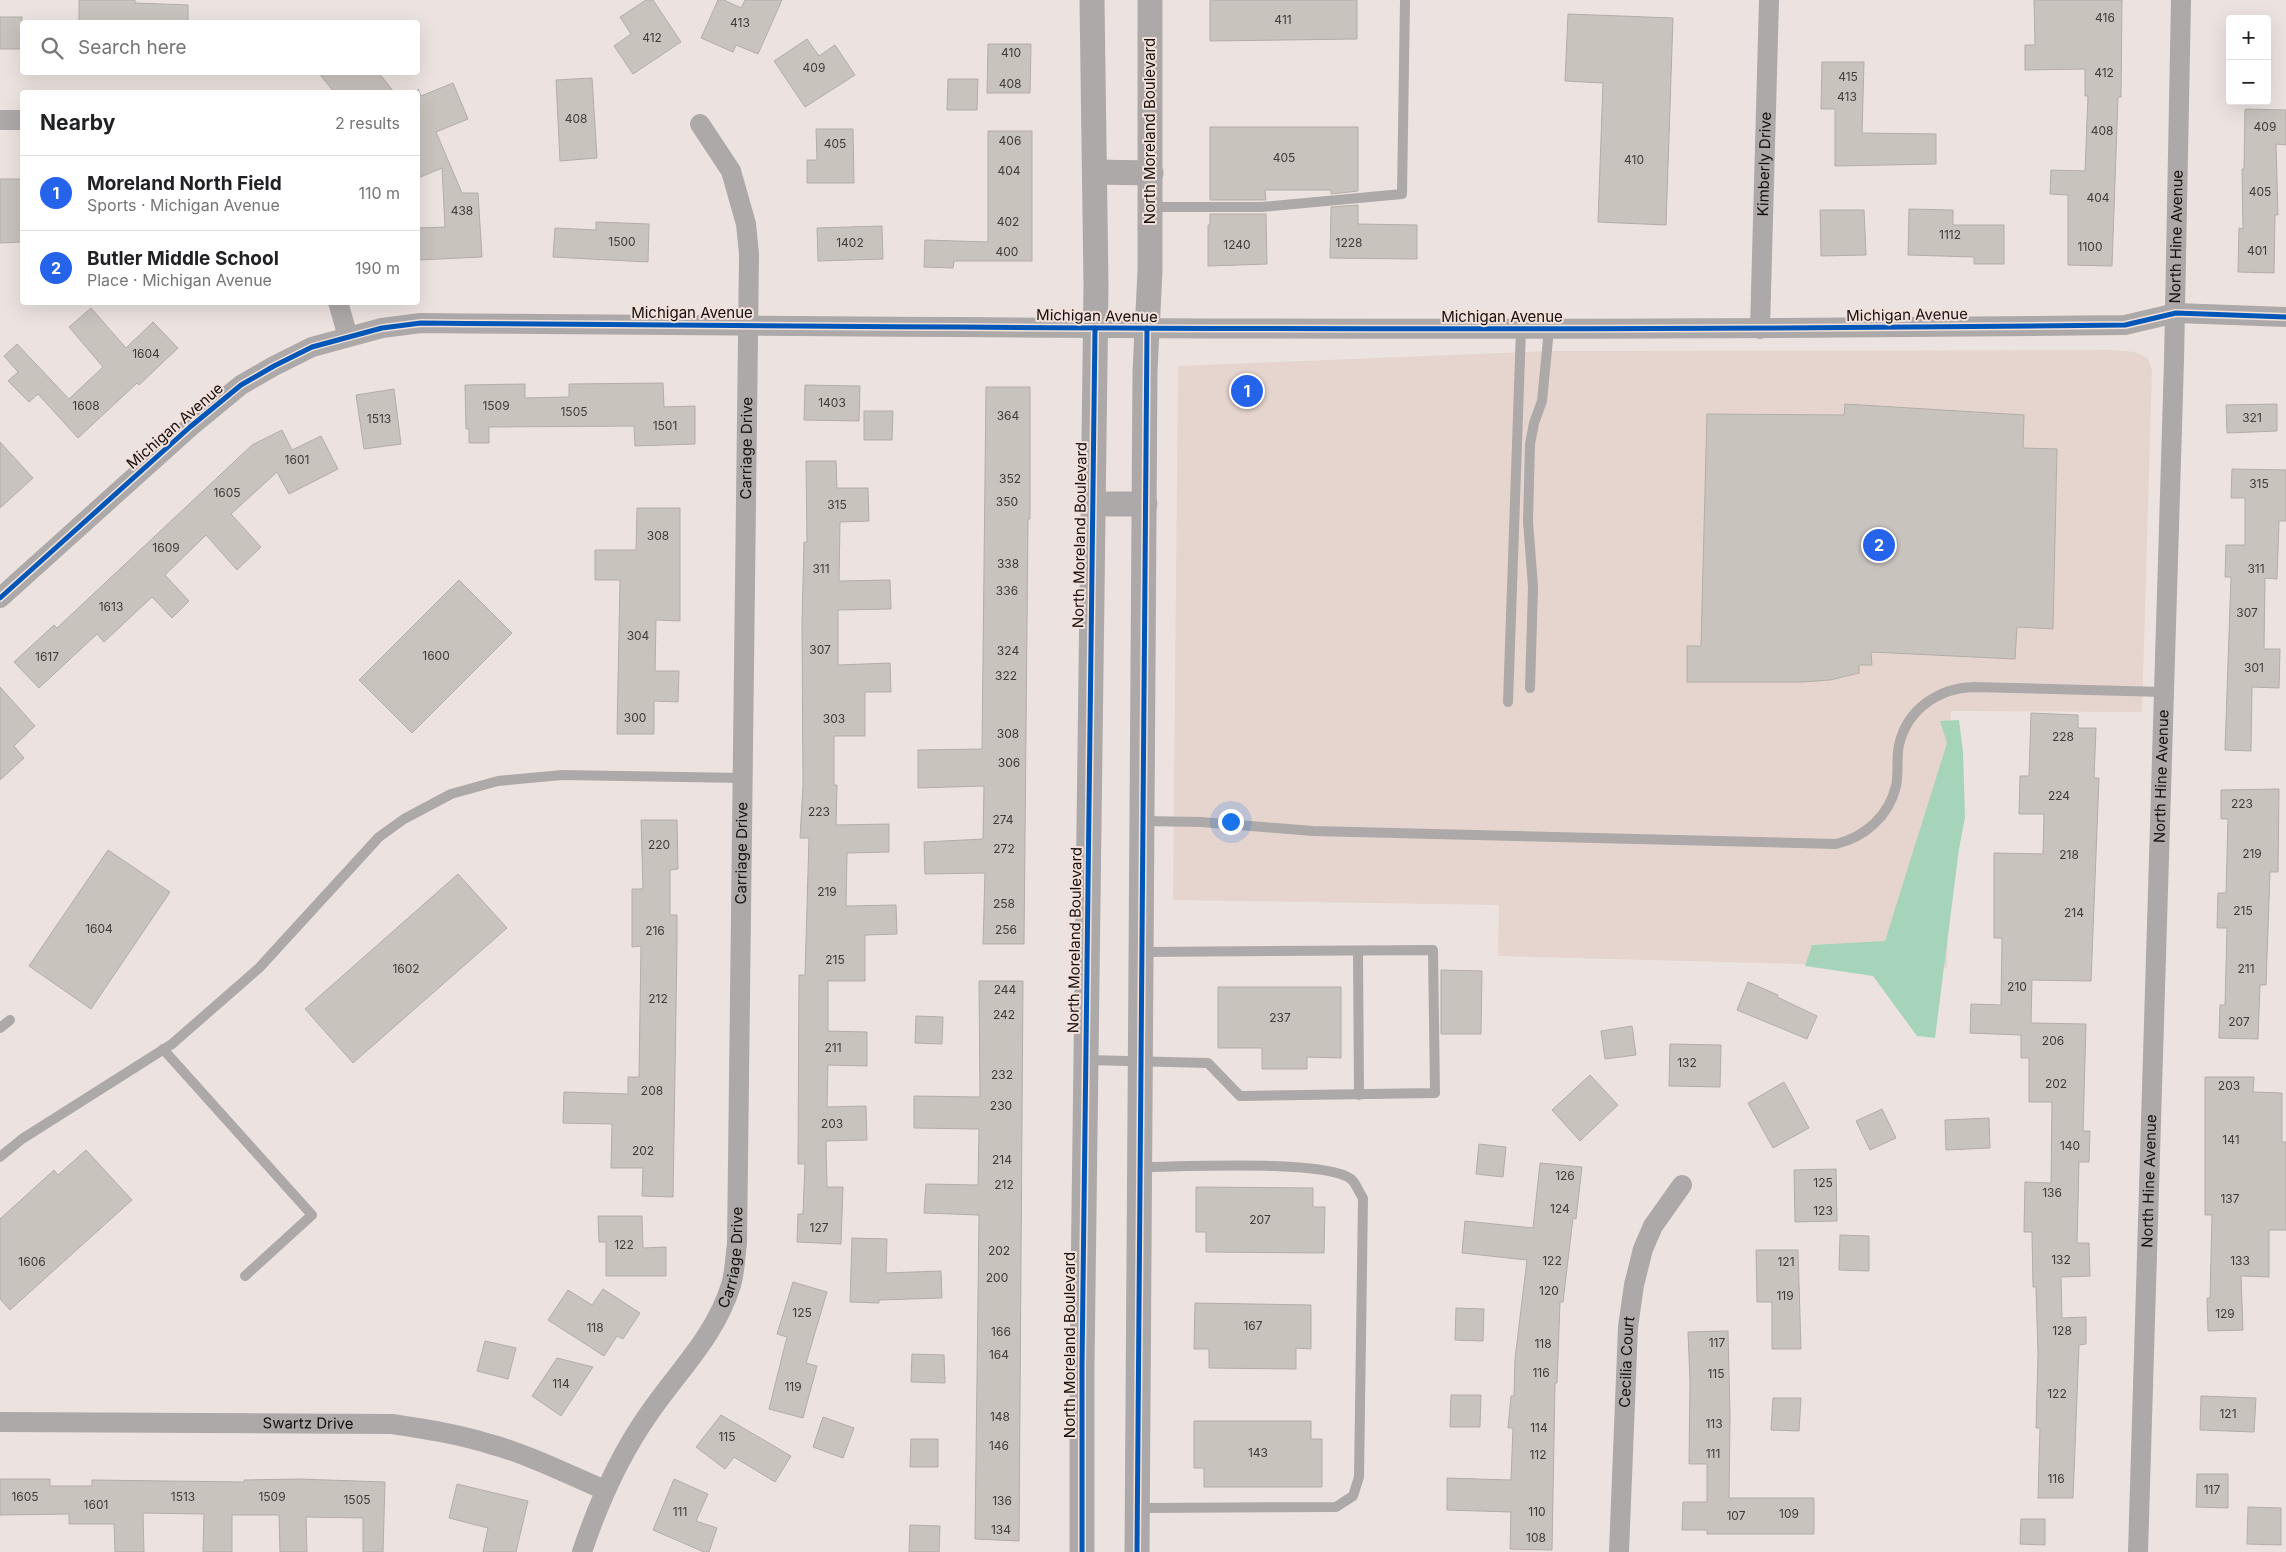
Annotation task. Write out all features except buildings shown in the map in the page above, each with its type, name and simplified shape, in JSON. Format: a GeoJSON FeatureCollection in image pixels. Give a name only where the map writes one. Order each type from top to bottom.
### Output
{"type":"FeatureCollection","features":[{"type":"Feature","properties":{"kind":"street","name":"North Moreland Boulevard"},"geometry":{"type":"LineString","coordinates":[[1082,1552],[1082,1366],[1095,328],[1092,0]]}},
{"type":"Feature","properties":{"kind":"street","name":"North Moreland Boulevard"},"geometry":{"type":"LineString","coordinates":[[1137,1552],[1145,504],[1147,328],[1151,207],[1150,0]]}},
{"type":"Feature","properties":{"kind":"street","name":"Kimberly Drive"},"geometry":{"type":"LineString","coordinates":[[1760,329],[1769,0]]}},
{"type":"Feature","properties":{"kind":"street","name":"North Hine Avenue"},"geometry":{"type":"LineString","coordinates":[[2138,1552],[2176,313],[2181,0]]}},
{"type":"Feature","properties":{"kind":"street"},"geometry":{"type":"LineString","coordinates":[[0,120],[20,120]]}},
{"type":"Feature","properties":{"kind":"street","name":"Carriage Drive"},"geometry":{"type":"LineString","coordinates":[[582,1552],[605,1490],[618,1463],[648,1415],[708,1337],[720,1315],[732,1283],[737,1244],[749,254],[746,224],[731,171],[700,124]]}},
{"type":"Feature","properties":{"kind":"street"},"geometry":{"type":"LineString","coordinates":[[1095,172],[1151,173]]}},
{"type":"Feature","properties":{"kind":"street"},"geometry":{"type":"LineString","coordinates":[[339,305],[348,337]]}},
{"type":"Feature","properties":{"kind":"street","name":"Michigan Avenue"},"geometry":{"type":"LineString","coordinates":[[0,598],[190,427],[241,385],[312,347],[382,328],[421,323],[1095,328],[1760,329],[2124,325],[2176,313],[2286,317]]}},
{"type":"Feature","properties":{"kind":"street"},"geometry":{"type":"LineString","coordinates":[[1093,504],[1145,504]]}},
{"type":"Feature","properties":{"kind":"street","name":"Cecilia Court"},"geometry":{"type":"LineString","coordinates":[[1619,1552],[1628,1327],[1634,1284],[1653,1226],[1682,1185]]}},
{"type":"Feature","properties":{"kind":"street","name":"Swartz Drive"},"geometry":{"type":"LineString","coordinates":[[0,1422],[392,1424],[450,1434],[491,1444],[539,1461],[605,1490]]}},
{"type":"Feature","properties":{"kind":"lane"},"geometry":{"type":"LineString","coordinates":[[1151,207],[1262,207],[1402,194],[1405,0]]}},
{"type":"Feature","properties":{"kind":"lane"},"geometry":{"type":"LineString","coordinates":[[1508,702],[1520,329]]}},
{"type":"Feature","properties":{"kind":"lane"},"geometry":{"type":"LineString","coordinates":[[1530,688],[1533,587],[1528,521],[1530,444],[1534,423],[1542,401],[1549,329]]}},
{"type":"Feature","properties":{"kind":"lane"},"geometry":{"type":"LineString","coordinates":[[1143,821],[1201,822],[1313,830],[1836,844],[1848,841],[1864,833],[1884,813],[1896,787],[1899,745],[1904,729],[1909,719],[1930,699],[1957,688],[1974,687],[2164,692]]}},
{"type":"Feature","properties":{"kind":"lane"},"geometry":{"type":"LineString","coordinates":[[0,1157],[22,1139],[163,1049],[205,1017],[259,968],[379,837],[404,819],[451,794],[498,781],[562,775],[743,778]]}},
{"type":"Feature","properties":{"kind":"lane"},"geometry":{"type":"LineString","coordinates":[[1086,1060],[1208,1063],[1240,1096],[1435,1092],[1433,950],[1142,952]]}},
{"type":"Feature","properties":{"kind":"lane"},"geometry":{"type":"LineString","coordinates":[[1358,951],[1359,1095]]}},
{"type":"Feature","properties":{"kind":"lane"},"geometry":{"type":"LineString","coordinates":[[0,1028],[10,1020]]}},
{"type":"Feature","properties":{"kind":"lane"},"geometry":{"type":"LineString","coordinates":[[163,1049],[312,1215],[245,1276]]}},
{"type":"Feature","properties":{"kind":"lane"},"geometry":{"type":"LineString","coordinates":[[1137,1508],[1336,1507],[1353,1496],[1359,1477],[1363,1198],[1352,1179],[1334,1172],[1304,1166],[1139,1167]]}},
{"type":"Feature","properties":{"kind":"shaded area"},"geometry":{"type":"Polygon","coordinates":[[[2112,350],[2135,352],[2148,358],[2152,370],[2142,712],[1951,711],[1947,968],[1498,956],[1499,905],[1173,900],[1178,366],[1548,351],[2112,350]]]}},
{"type":"Feature","properties":{"kind":"green space"},"geometry":{"type":"Polygon","coordinates":[[[1959,720],[1963,752],[1965,817],[1959,849],[1935,1038],[1917,1036],[1873,976],[1805,966],[1812,945],[1885,941],[1947,743],[1940,721],[1959,720]]]}},
{"type":"Feature","properties":{"kind":"cycle path"},"geometry":{"type":"LineString","coordinates":[[0,598],[190,427],[241,385],[312,347],[382,328],[421,323],[1486,329],[2125,325],[2176,313],[2286,317]]}},
{"type":"Feature","properties":{"kind":"cycle path"},"geometry":{"type":"LineString","coordinates":[[1082,1552],[1082,1366],[1095,328]]}},
{"type":"Feature","properties":{"kind":"cycle path"},"geometry":{"type":"LineString","coordinates":[[1137,1552],[1147,328]]}},
{"type":"Feature","properties":{"kind":"place","name":"Moreland North Field"},"geometry":{"type":"Point","coordinates":[1247,391]}},
{"type":"Feature","properties":{"kind":"place","name":"Butler Middle School"},"geometry":{"type":"Point","coordinates":[1879,545]}}]}
